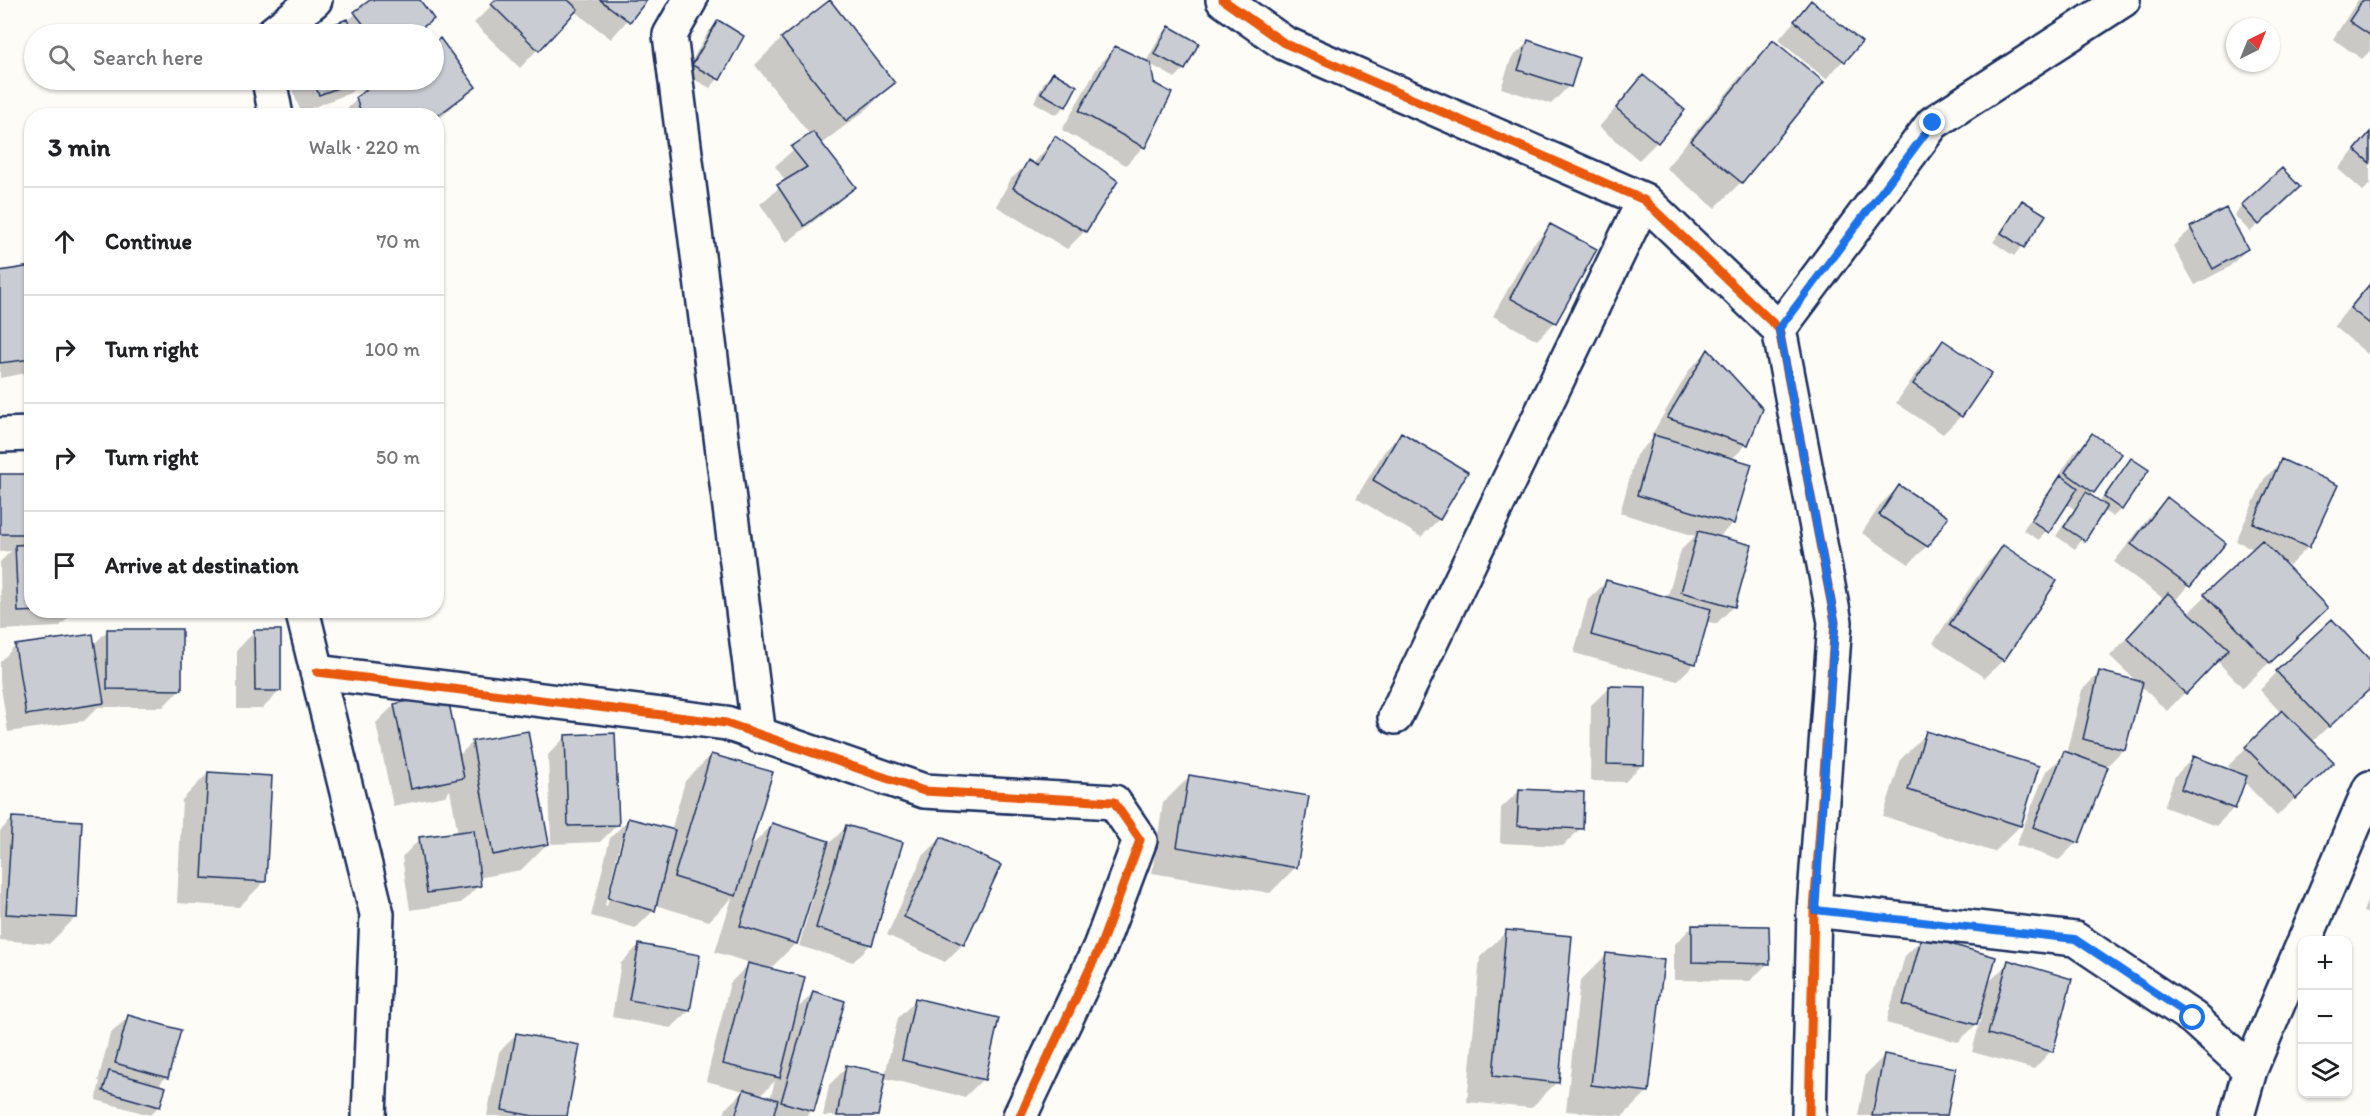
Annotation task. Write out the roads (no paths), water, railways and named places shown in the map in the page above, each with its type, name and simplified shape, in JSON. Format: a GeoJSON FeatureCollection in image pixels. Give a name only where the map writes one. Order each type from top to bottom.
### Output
{"type":"FeatureCollection","features":[{"type":"Feature","properties":{"kind":"street"},"geometry":{"type":"LineString","coordinates":[[285,24],[315,0]]}},
{"type":"Feature","properties":{"kind":"street"},"geometry":{"type":"LineString","coordinates":[[690,0],[670,35],[759,736]]}},
{"type":"Feature","properties":{"kind":"street"},"geometry":{"type":"LineString","coordinates":[[1223,0],[1284,43],[1644,200],[1779,329],[1835,622],[1815,910],[1809,1116]]}},
{"type":"Feature","properties":{"kind":"street"},"geometry":{"type":"LineString","coordinates":[[1779,329],[1933,123],[2123,0]]}},
{"type":"Feature","properties":{"kind":"street"},"geometry":{"type":"LineString","coordinates":[[271,90],[274,108]]}},
{"type":"Feature","properties":{"kind":"street"},"geometry":{"type":"LineString","coordinates":[[1395,717],[1644,200]]}},
{"type":"Feature","properties":{"kind":"street"},"geometry":{"type":"LineString","coordinates":[[0,435],[24,435]]}},
{"type":"Feature","properties":{"kind":"street"},"geometry":{"type":"LineString","coordinates":[[304,618],[377,914],[369,1116]]}},
{"type":"Feature","properties":{"kind":"street"},"geometry":{"type":"LineString","coordinates":[[317,672],[726,723],[924,791],[1114,802],[1140,840],[1100,947],[1020,1116]]}},
{"type":"Feature","properties":{"kind":"street"},"geometry":{"type":"LineString","coordinates":[[2307,936],[2370,788]]}},
{"type":"Feature","properties":{"kind":"street"},"geometry":{"type":"LineString","coordinates":[[1815,910],[2075,939],[2193,1018],[2250,1070]]}},
{"type":"Feature","properties":{"kind":"street"},"geometry":{"type":"LineString","coordinates":[[2237,1116],[2250,1070],[2298,956]]}}]}
